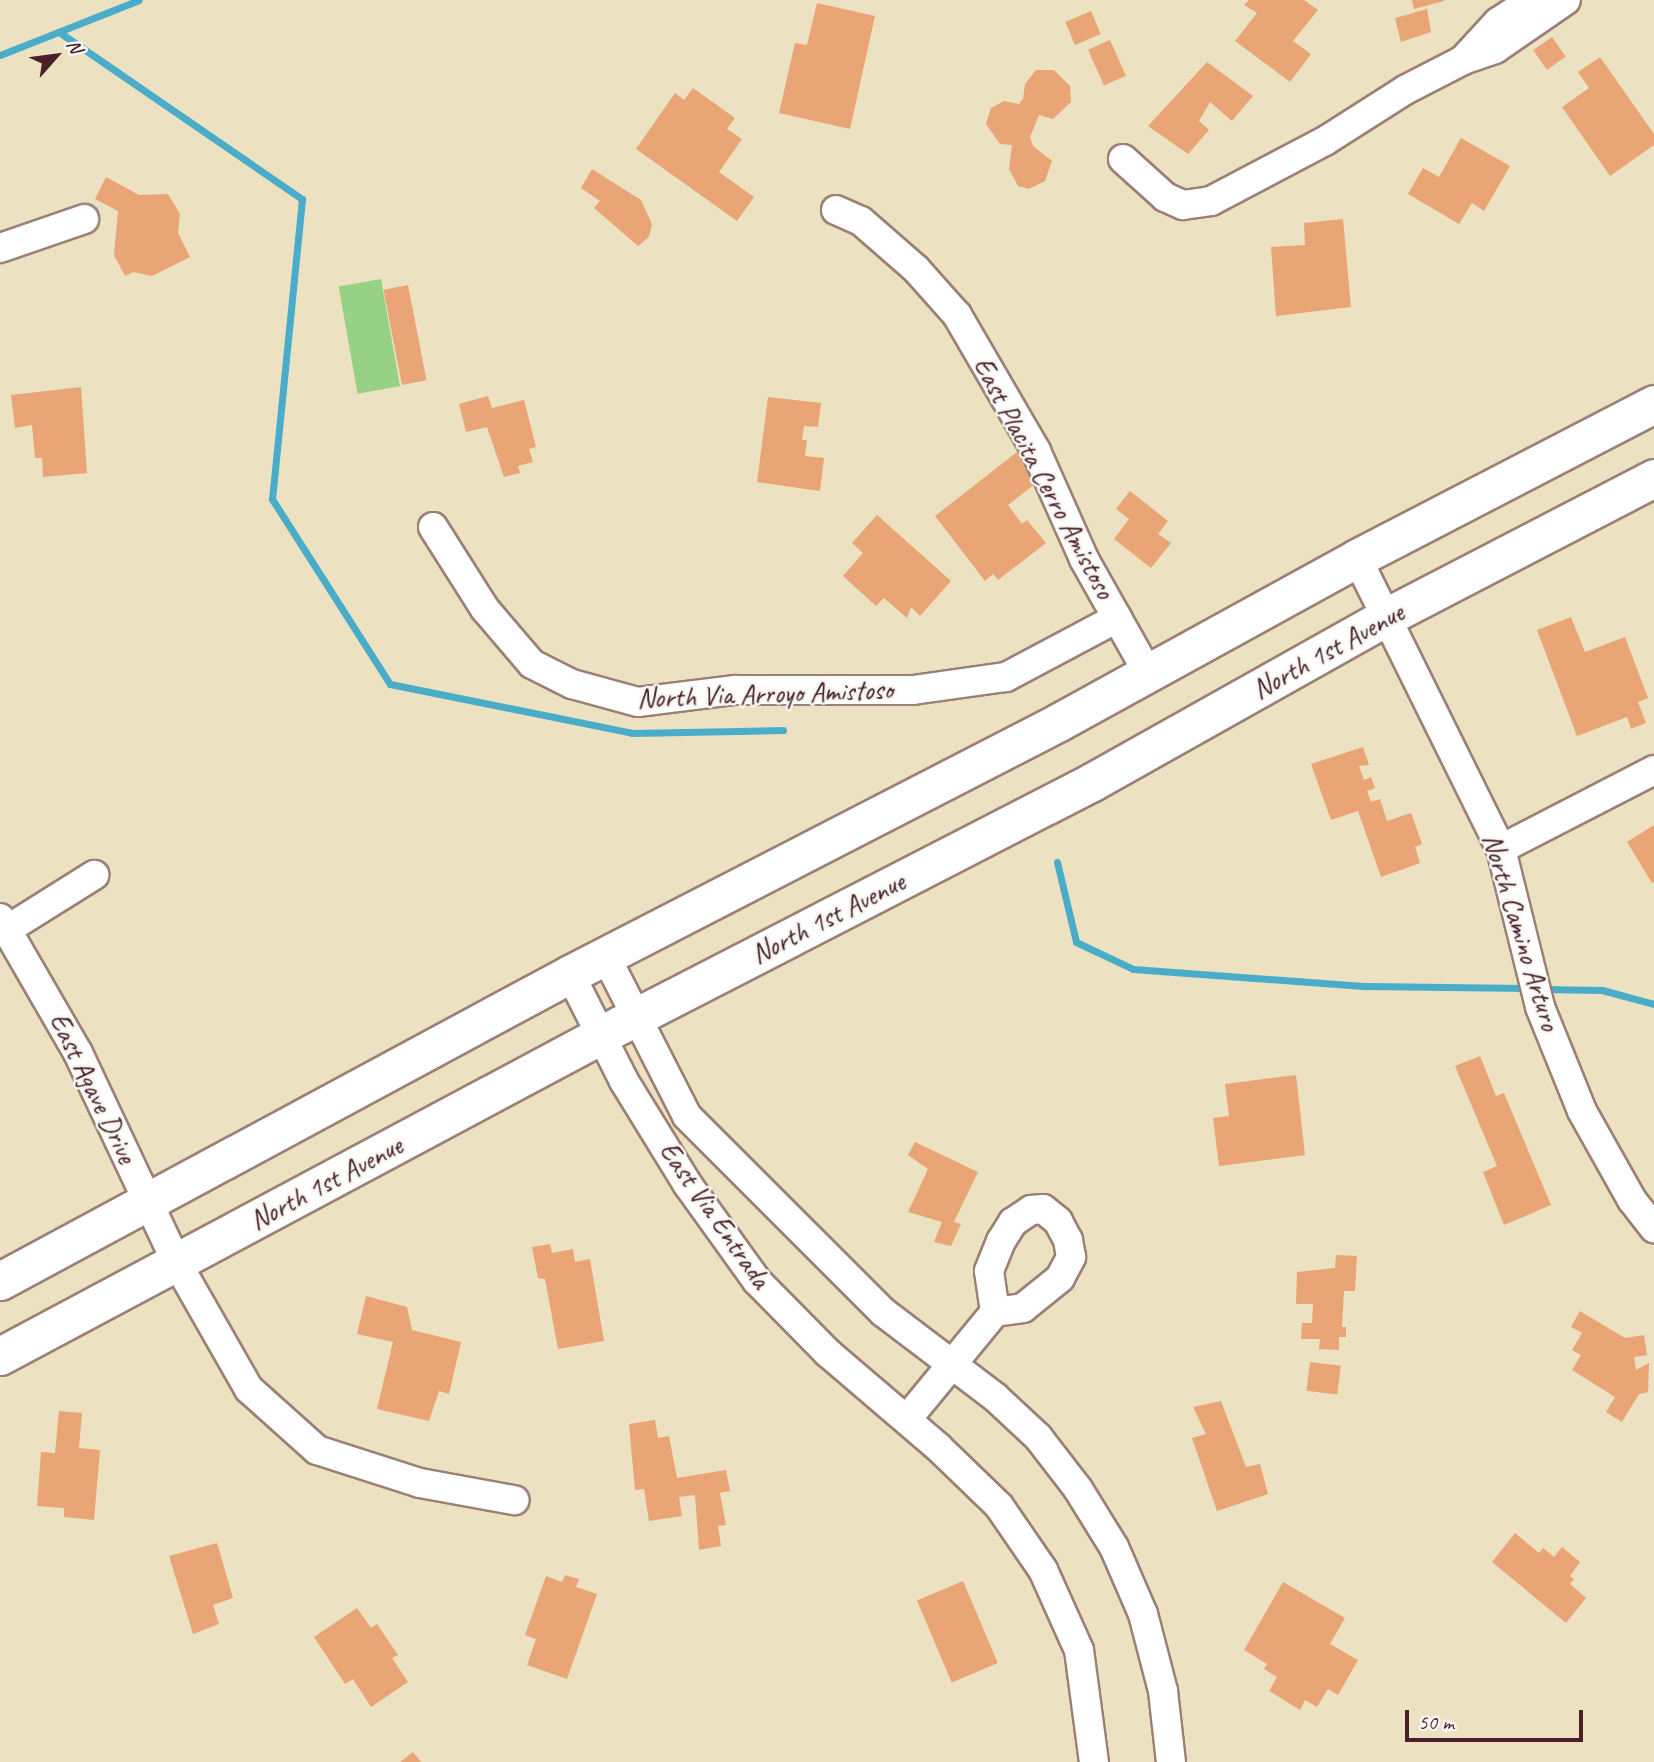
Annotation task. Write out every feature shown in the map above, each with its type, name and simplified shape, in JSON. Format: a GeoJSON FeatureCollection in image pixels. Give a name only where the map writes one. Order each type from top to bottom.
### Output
{"type":"FeatureCollection","features":[{"type":"Feature","properties":{"kind":"main road"},"geometry":{"type":"LineString","coordinates":[[0,1281],[570,974],[1148,673],[1357,558],[1654,404]]}},
{"type":"Feature","properties":{"kind":"main road","name":"North 1st Avenue"},"geometry":{"type":"LineString","coordinates":[[0,1356],[601,1035],[1092,782],[1388,616],[1654,478]]}},
{"type":"Feature","properties":{"kind":"street"},"geometry":{"type":"LineString","coordinates":[[1464,60],[1498,22],[1532,0]]}},
{"type":"Feature","properties":{"kind":"street"},"geometry":{"type":"LineString","coordinates":[[1123,159],[1165,197],[1184,205],[1211,201],[1304,153],[1405,90],[1464,60],[1494,49],[1566,0]]}},
{"type":"Feature","properties":{"kind":"street","name":"East Placita Cerro Amistoso"},"geometry":{"type":"LineString","coordinates":[[836,210],[861,221],[916,269],[957,315],[1036,451],[1084,559],[1148,673]]}},
{"type":"Feature","properties":{"kind":"street"},"geometry":{"type":"LineString","coordinates":[[0,248],[84,219]]}},
{"type":"Feature","properties":{"kind":"street","name":"North Via Arroyo Amistoso"},"geometry":{"type":"LineString","coordinates":[[433,527],[485,609],[532,664],[572,684],[638,702],[735,690],[913,690],[1006,677],[1117,618]]}},
{"type":"Feature","properties":{"kind":"street","name":"North Camino Arturo"},"geometry":{"type":"LineString","coordinates":[[1357,558],[1501,849],[1540,1007],[1582,1111],[1632,1200],[1654,1228]]}},
{"type":"Feature","properties":{"kind":"street"},"geometry":{"type":"LineString","coordinates":[[1501,849],[1654,770]]}},
{"type":"Feature","properties":{"kind":"street"},"geometry":{"type":"LineString","coordinates":[[4,924],[94,875]]}},
{"type":"Feature","properties":{"kind":"street","name":"East Agave Drive"},"geometry":{"type":"LineString","coordinates":[[4,924],[78,1054],[177,1262],[249,1389],[317,1450],[420,1483],[514,1500]]}},
{"type":"Feature","properties":{"kind":"street","name":"East Via Entrada"},"geometry":{"type":"LineString","coordinates":[[606,957],[687,1116],[883,1312],[952,1368],[995,1397],[1038,1437],[1078,1489],[1114,1547],[1143,1614],[1163,1691],[1171,1762]]}},
{"type":"Feature","properties":{"kind":"street","name":"East Via Entrada"},"geometry":{"type":"LineString","coordinates":[[570,974],[601,1035],[688,1185],[757,1281],[828,1353],[907,1419],[999,1506],[1042,1570],[1079,1650],[1094,1762]]}},
{"type":"Feature","properties":{"kind":"street"},"geometry":{"type":"LineString","coordinates":[[907,1419],[952,1368],[995,1312]]}},
{"type":"Feature","properties":{"kind":"green space"},"geometry":{"type":"Polygon","coordinates":[[[381,279],[400,386],[358,394],[339,286],[381,279]]]}},
{"type":"Feature","properties":{"kind":"building"},"geometry":{"type":"Polygon","coordinates":[[[1249,0],[1304,0],[1318,10],[1293,41],[1311,54],[1290,82],[1235,41],[1257,13],[1244,5],[1249,0]]]}},
{"type":"Feature","properties":{"kind":"building"},"geometry":{"type":"Polygon","coordinates":[[[1412,0],[1444,0],[1444,1],[1414,9],[1412,0]]]}},
{"type":"Feature","properties":{"kind":"building"},"geometry":{"type":"Polygon","coordinates":[[[817,3],[875,16],[850,129],[779,113],[795,43],[807,45],[817,3]]]}},
{"type":"Feature","properties":{"kind":"building"},"geometry":{"type":"Polygon","coordinates":[[[1427,9],[1431,32],[1401,42],[1395,18],[1427,9]]]}},
{"type":"Feature","properties":{"kind":"building"},"geometry":{"type":"Polygon","coordinates":[[[1091,11],[1101,34],[1075,45],[1065,22],[1091,11]]]}},
{"type":"Feature","properties":{"kind":"building"},"geometry":{"type":"Polygon","coordinates":[[[1552,37],[1566,57],[1547,70],[1533,50],[1552,37]]]}},
{"type":"Feature","properties":{"kind":"building"},"geometry":{"type":"Polygon","coordinates":[[[1110,40],[1126,76],[1104,85],[1088,50],[1110,40]]]}},
{"type":"Feature","properties":{"kind":"building"},"geometry":{"type":"Polygon","coordinates":[[[1600,57],[1654,134],[1654,145],[1610,176],[1562,107],[1589,88],[1578,72],[1600,57]]]}},
{"type":"Feature","properties":{"kind":"building"},"geometry":{"type":"Polygon","coordinates":[[[1207,62],[1253,96],[1232,121],[1210,102],[1199,121],[1209,130],[1188,154],[1148,126],[1207,62]]]}},
{"type":"Feature","properties":{"kind":"building"},"geometry":{"type":"Polygon","coordinates":[[[1036,70],[1054,70],[1070,86],[1071,102],[1053,119],[1039,115],[1030,137],[1033,146],[1052,161],[1045,181],[1029,189],[1018,186],[1009,169],[1012,145],[1000,144],[986,124],[991,108],[1004,101],[1019,104],[1023,99],[1025,84],[1036,70]]]}},
{"type":"Feature","properties":{"kind":"building"},"geometry":{"type":"Polygon","coordinates":[[[693,88],[735,118],[727,129],[742,139],[719,172],[754,197],[737,221],[636,149],[675,93],[684,100],[693,88]]]}},
{"type":"Feature","properties":{"kind":"building"},"geometry":{"type":"Polygon","coordinates":[[[1461,138],[1510,166],[1484,211],[1472,203],[1459,224],[1408,194],[1423,168],[1439,177],[1461,138]]]}},
{"type":"Feature","properties":{"kind":"building"},"geometry":{"type":"Polygon","coordinates":[[[592,169],[641,200],[652,224],[649,237],[638,246],[594,208],[600,201],[581,188],[592,169]]]}},
{"type":"Feature","properties":{"kind":"building"},"geometry":{"type":"Polygon","coordinates":[[[106,177],[139,195],[168,194],[180,214],[178,233],[190,257],[152,276],[133,272],[125,276],[114,255],[118,211],[95,199],[106,177]]]}},
{"type":"Feature","properties":{"kind":"building"},"geometry":{"type":"Polygon","coordinates":[[[1343,219],[1351,307],[1276,316],[1271,247],[1305,245],[1304,223],[1343,219]]]}},
{"type":"Feature","properties":{"kind":"building"},"geometry":{"type":"Polygon","coordinates":[[[408,285],[427,380],[402,385],[383,290],[408,285]]]}},
{"type":"Feature","properties":{"kind":"building"},"geometry":{"type":"Polygon","coordinates":[[[81,387],[87,473],[43,477],[42,458],[35,458],[32,425],[15,428],[11,395],[81,387]]]}},
{"type":"Feature","properties":{"kind":"building"},"geometry":{"type":"Polygon","coordinates":[[[488,396],[492,408],[524,400],[536,447],[529,449],[533,462],[518,466],[520,473],[504,477],[487,427],[466,432],[459,404],[488,396]]]}},
{"type":"Feature","properties":{"kind":"building"},"geometry":{"type":"Polygon","coordinates":[[[768,397],[821,403],[818,427],[804,426],[802,440],[807,440],[805,456],[824,458],[820,491],[757,482],[768,397]]]}},
{"type":"Feature","properties":{"kind":"building"},"geometry":{"type":"Polygon","coordinates":[[[1022,448],[1044,477],[1008,505],[1022,524],[1027,520],[1046,543],[998,580],[993,574],[985,581],[935,516],[1022,448]]]}},
{"type":"Feature","properties":{"kind":"building"},"geometry":{"type":"Polygon","coordinates":[[[1130,491],[1168,521],[1158,534],[1171,543],[1151,568],[1114,539],[1129,519],[1116,509],[1130,491]]]}},
{"type":"Feature","properties":{"kind":"building"},"geometry":{"type":"Polygon","coordinates":[[[877,515],[951,581],[920,616],[911,607],[907,618],[884,598],[876,606],[843,576],[863,553],[852,543],[877,515]]]}},
{"type":"Feature","properties":{"kind":"building"},"geometry":{"type":"Polygon","coordinates":[[[1571,617],[1585,652],[1625,637],[1648,698],[1638,702],[1646,723],[1631,729],[1627,717],[1577,736],[1537,630],[1571,617]]]}},
{"type":"Feature","properties":{"kind":"building"},"geometry":{"type":"Polygon","coordinates":[[[1363,747],[1369,765],[1359,766],[1364,780],[1371,777],[1375,788],[1367,791],[1371,802],[1380,799],[1387,821],[1411,813],[1422,844],[1415,847],[1420,863],[1381,877],[1358,811],[1331,820],[1311,764],[1363,747]]]}},
{"type":"Feature","properties":{"kind":"building"},"geometry":{"type":"Polygon","coordinates":[[[1654,825],[1654,882],[1652,883],[1627,842],[1654,825]]]}},
{"type":"Feature","properties":{"kind":"building"},"geometry":{"type":"Polygon","coordinates":[[[1480,1056],[1496,1096],[1504,1093],[1551,1205],[1504,1225],[1483,1172],[1497,1166],[1455,1066],[1480,1056]]]}},
{"type":"Feature","properties":{"kind":"building"},"geometry":{"type":"Polygon","coordinates":[[[1296,1075],[1305,1155],[1219,1166],[1213,1118],[1229,1116],[1225,1084],[1296,1075]]]}},
{"type":"Feature","properties":{"kind":"building"},"geometry":{"type":"Polygon","coordinates":[[[915,1142],[978,1172],[954,1222],[961,1224],[951,1246],[934,1242],[942,1222],[908,1212],[928,1169],[908,1155],[915,1142]]]}},
{"type":"Feature","properties":{"kind":"building"},"geometry":{"type":"Polygon","coordinates":[[[550,1244],[552,1253],[573,1249],[575,1262],[590,1259],[604,1341],[558,1349],[545,1279],[538,1278],[532,1247],[550,1244]]]}},
{"type":"Feature","properties":{"kind":"building"},"geometry":{"type":"Polygon","coordinates":[[[1336,1255],[1357,1256],[1355,1291],[1344,1291],[1342,1327],[1346,1327],[1346,1337],[1339,1337],[1339,1350],[1319,1349],[1320,1339],[1301,1339],[1302,1323],[1312,1323],[1313,1304],[1296,1304],[1297,1272],[1335,1268],[1336,1255]]]}},
{"type":"Feature","properties":{"kind":"building"},"geometry":{"type":"Polygon","coordinates":[[[366,1296],[407,1307],[412,1330],[461,1342],[449,1394],[439,1391],[429,1421],[377,1409],[393,1342],[357,1334],[366,1296]]]}},
{"type":"Feature","properties":{"kind":"building"},"geometry":{"type":"Polygon","coordinates":[[[1580,1311],[1625,1338],[1644,1335],[1647,1355],[1634,1357],[1636,1370],[1649,1363],[1648,1392],[1639,1394],[1622,1422],[1606,1412],[1615,1397],[1572,1370],[1581,1355],[1572,1350],[1582,1333],[1571,1327],[1580,1311]]]}},
{"type":"Feature","properties":{"kind":"building"},"geometry":{"type":"Polygon","coordinates":[[[1310,1362],[1341,1366],[1337,1395],[1306,1391],[1310,1362]]]}},
{"type":"Feature","properties":{"kind":"building"},"geometry":{"type":"Polygon","coordinates":[[[1221,1401],[1246,1467],[1260,1464],[1268,1494],[1217,1511],[1192,1438],[1206,1434],[1193,1407],[1221,1401]]]}},
{"type":"Feature","properties":{"kind":"building"},"geometry":{"type":"Polygon","coordinates":[[[59,1411],[82,1413],[79,1448],[100,1450],[94,1520],[64,1517],[64,1508],[37,1506],[41,1452],[55,1453],[59,1411]]]}},
{"type":"Feature","properties":{"kind":"building"},"geometry":{"type":"Polygon","coordinates":[[[655,1420],[658,1438],[669,1436],[677,1478],[726,1470],[730,1491],[720,1493],[726,1525],[718,1526],[721,1546],[699,1550],[695,1495],[679,1497],[682,1516],[649,1521],[644,1489],[635,1490],[629,1424],[655,1420]]]}},
{"type":"Feature","properties":{"kind":"building"},"geometry":{"type":"Polygon","coordinates":[[[1515,1533],[1539,1553],[1543,1548],[1554,1557],[1562,1547],[1580,1562],[1570,1576],[1574,1579],[1570,1584],[1586,1598],[1566,1623],[1492,1562],[1515,1533]]]}},
{"type":"Feature","properties":{"kind":"building"},"geometry":{"type":"Polygon","coordinates":[[[217,1543],[233,1598],[213,1605],[219,1624],[193,1634],[169,1556],[217,1543]]]}},
{"type":"Feature","properties":{"kind":"building"},"geometry":{"type":"Polygon","coordinates":[[[565,1575],[579,1579],[576,1587],[597,1594],[567,1679],[527,1665],[536,1639],[525,1635],[546,1576],[562,1582],[565,1575]]]}},
{"type":"Feature","properties":{"kind":"building"},"geometry":{"type":"Polygon","coordinates":[[[963,1581],[998,1663],[952,1682],[917,1601],[963,1581]]]}},
{"type":"Feature","properties":{"kind":"building"},"geometry":{"type":"Polygon","coordinates":[[[1283,1582],[1345,1618],[1330,1644],[1358,1660],[1338,1695],[1328,1689],[1317,1707],[1305,1700],[1300,1710],[1269,1691],[1277,1677],[1264,1669],[1267,1664],[1244,1650],[1283,1582]]]}},
{"type":"Feature","properties":{"kind":"building"},"geometry":{"type":"Polygon","coordinates":[[[357,1608],[371,1628],[377,1624],[398,1655],[392,1658],[408,1682],[371,1707],[353,1679],[345,1684],[314,1637],[357,1608]]]}},
{"type":"Feature","properties":{"kind":"building"},"geometry":{"type":"Polygon","coordinates":[[[413,1752],[421,1762],[400,1762],[413,1752]]]}},
{"type":"Feature","properties":{"kind":"waterway"},"geometry":{"type":"LineString","coordinates":[[0,55],[139,0]]}},
{"type":"Feature","properties":{"kind":"waterway"},"geometry":{"type":"LineString","coordinates":[[59,32],[302,199],[272,499],[390,684],[632,733],[783,730]]}},
{"type":"Feature","properties":{"kind":"waterway"},"geometry":{"type":"LineString","coordinates":[[1057,862],[1076,942],[1133,969],[1366,986],[1529,988]]}},
{"type":"Feature","properties":{"kind":"waterway"},"geometry":{"type":"LineString","coordinates":[[1541,989],[1602,990],[1654,1004]]}}]}
